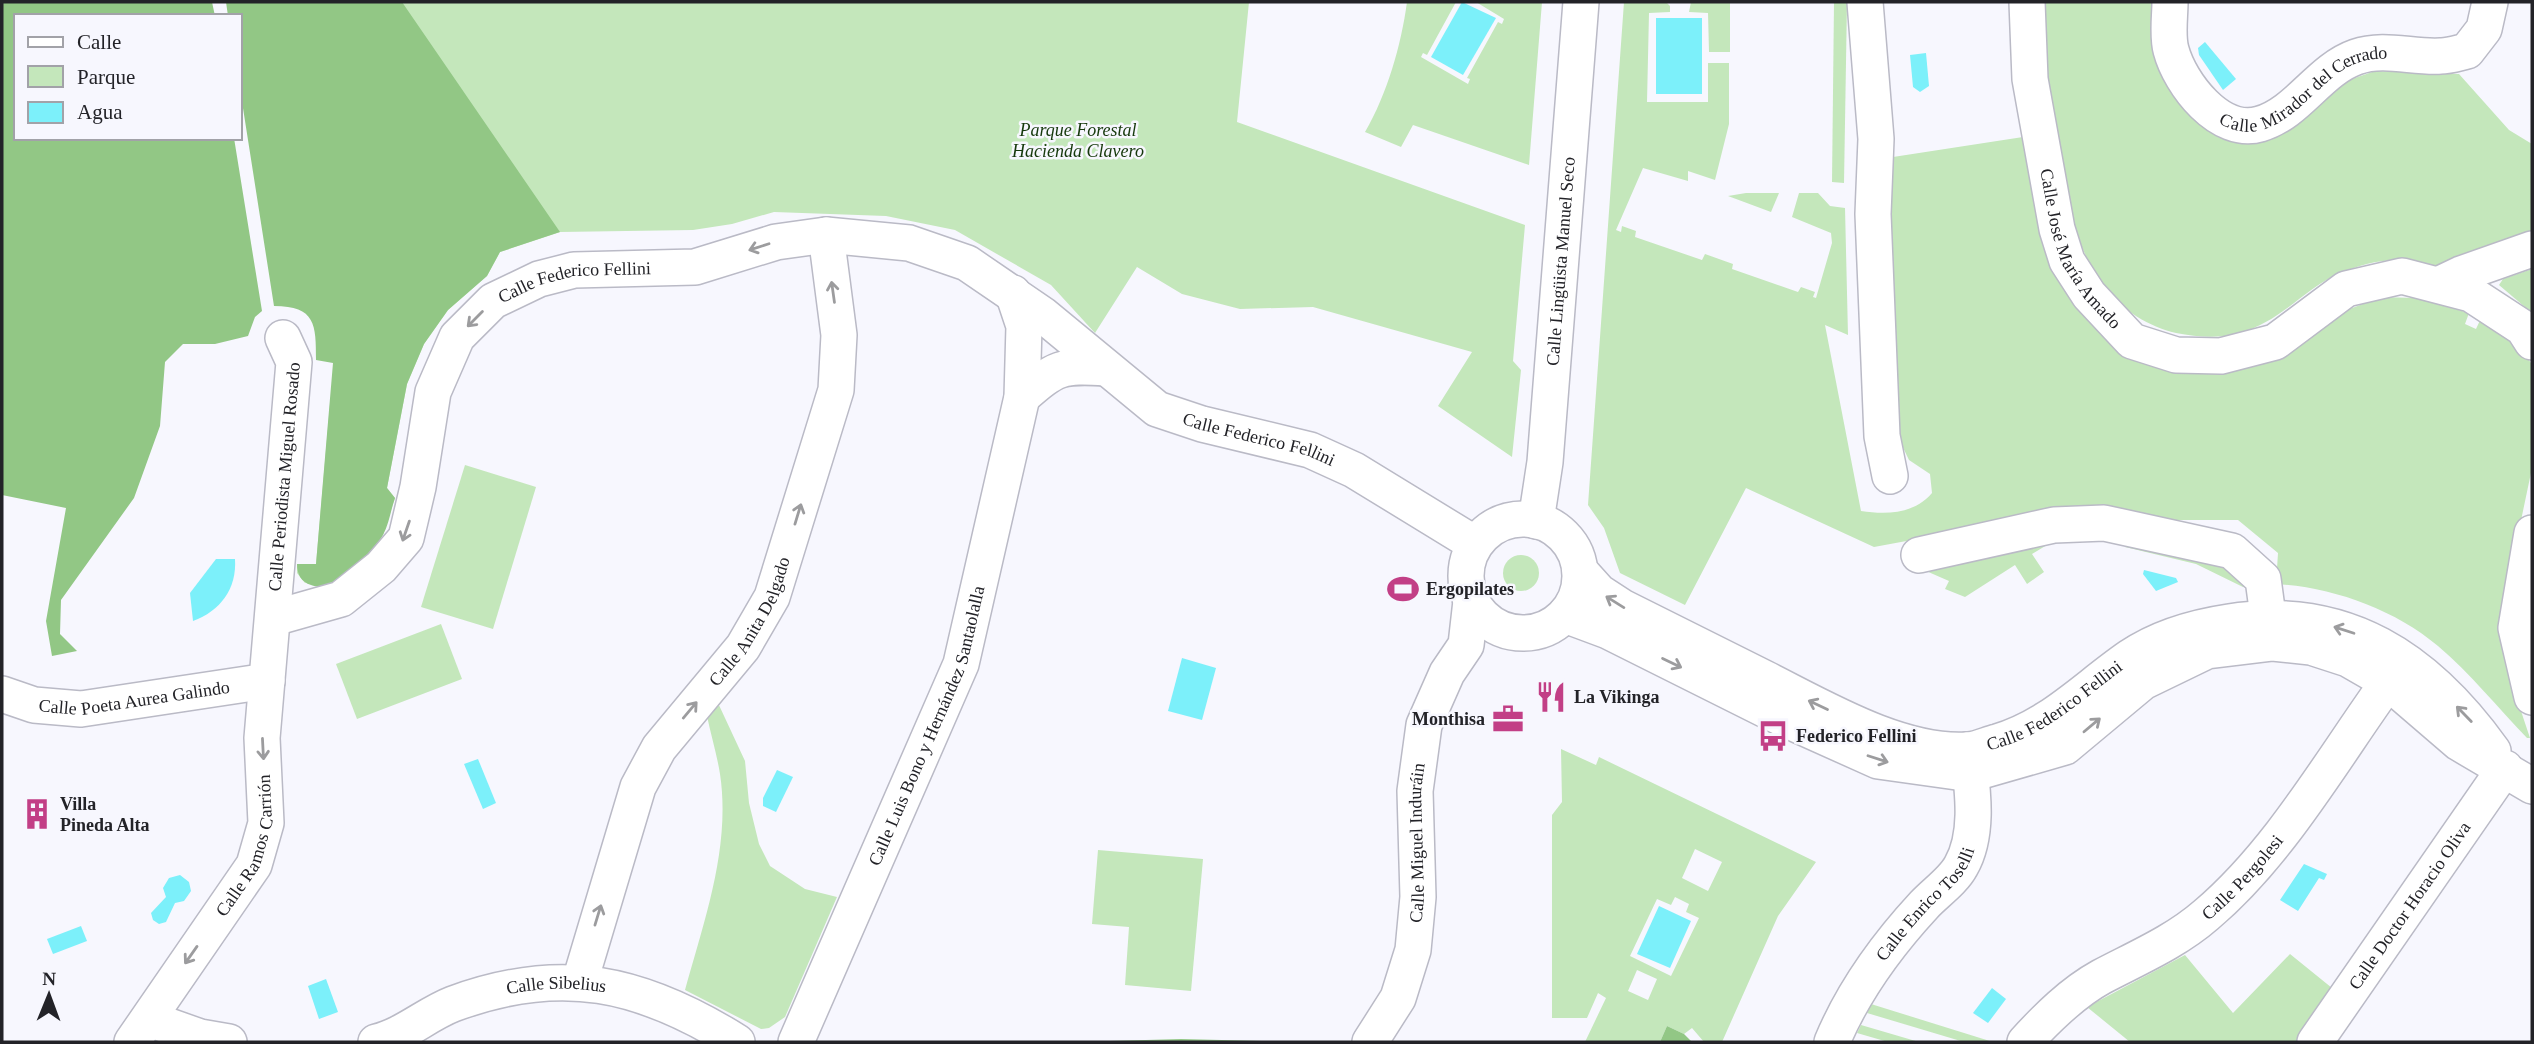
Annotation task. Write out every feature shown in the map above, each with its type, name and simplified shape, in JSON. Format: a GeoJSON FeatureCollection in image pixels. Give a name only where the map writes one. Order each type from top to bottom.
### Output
{"type":"FeatureCollection","features":[{"type":"Feature","properties":{"kind":"street","name":"Calle Lingüista Manuel Seco"},"geometry":{"type":"LineString","coordinates":[[1536,521],[1545,462],[1581,2]]}},
{"type":"Feature","properties":{"kind":"street"},"geometry":{"type":"LineString","coordinates":[[1865,2],[1876,139],[1873,214],[1882,436],[1890,476]]}},
{"type":"Feature","properties":{"kind":"street","name":"Calle José María Amado"},"geometry":{"type":"LineString","coordinates":[[2027,2],[2030,79],[2057,229],[2067,261],[2090,295],[2132,341],[2176,355],[2221,356],[2275,342],[2346,289],[2402,276],[2471,294],[2523,328],[2532,342]]}},
{"type":"Feature","properties":{"kind":"street","name":"Calle Mirador del Cerrado"},"geometry":{"type":"LineString","coordinates":[[2170,2],[2170,48],[2191,92],[2225,121],[2260,124],[2356,57],[2398,52],[2440,56],[2467,51],[2484,29],[2490,2]]}},
{"type":"Feature","properties":{"kind":"street","name":"Calle Federico Fellini"},"geometry":{"type":"LineString","coordinates":[[274,618],[341,599],[381,567],[406,538],[418,487],[433,392],[457,337],[493,300],[539,279],[574,270],[695,267],[776,242],[826,235],[909,243],[967,263],[1056,326],[1157,409],[1202,424],[1310,450],[1354,470],[1475,544]]}},
{"type":"Feature","properties":{"kind":"street","name":"Calle Anita Delgado"},"geometry":{"type":"LineString","coordinates":[[580,981],[638,787],[659,748],[743,647],[772,597],[836,390],[839,335],[826,235]]}},
{"type":"Feature","properties":{"kind":"street"},"geometry":{"type":"LineString","coordinates":[[2440,284],[2532,249]]}},
{"type":"Feature","properties":{"kind":"street","name":"Calle Luis Bono y Hernández Santaolalla"},"geometry":{"type":"LineString","coordinates":[[796,1042],[961,664],[1022,397],[1024,326],[1013,293]]}},
{"type":"Feature","properties":{"kind":"street"},"geometry":{"type":"LineString","coordinates":[[1024,359],[1056,326]]}},
{"type":"Feature","properties":{"kind":"street","name":"Calle Luis Bono y Hernández Santaolalla"},"geometry":{"type":"LineString","coordinates":[[1022,397],[1056,326]]}},
{"type":"Feature","properties":{"kind":"street","name":"Calle Periodista Miguel Rosado"},"geometry":{"type":"LineString","coordinates":[[274,618],[294,362],[282,338]]}},
{"type":"Feature","properties":{"kind":"street"},"geometry":{"type":"LineString","coordinates":[[1022,397],[1050,372],[1073,366],[1106,368]]}},
{"type":"Feature","properties":{"kind":"street"},"geometry":{"type":"LineString","coordinates":[[1514,519],[1536,521],[1558,530],[1569,542],[1581,572],[1574,603],[1565,615],[1540,631],[1510,632],[1466,645],[1471,601],[1465,574],[1475,544],[1500,524],[1514,519]]}},
{"type":"Feature","properties":{"kind":"street"},"geometry":{"type":"LineString","coordinates":[[1919,555],[2054,526],[2104,523],[2231,551],[2263,579],[2268,616]]}},
{"type":"Feature","properties":{"kind":"street"},"geometry":{"type":"LineString","coordinates":[[2532,533],[2516,628],[2532,697]]}},
{"type":"Feature","properties":{"kind":"street","name":"Calle Federico Fellini"},"geometry":{"type":"LineString","coordinates":[[1581,572],[1599,592],[1622,607],[1817,705],[1916,746],[1969,762],[2060,713],[2132,656],[2198,626],[2268,616],[2313,620],[2356,634],[2397,670],[2473,724],[2519,777]]}},
{"type":"Feature","properties":{"kind":"street"},"geometry":{"type":"LineString","coordinates":[[1471,601],[1487,621],[1510,632]]}},
{"type":"Feature","properties":{"kind":"street","name":"Calle Federico Fellini"},"geometry":{"type":"LineString","coordinates":[[1565,615],[1608,631],[1780,717],[1878,761],[1969,762],[2065,747],[2143,682],[2207,651],[2273,643],[2311,647],[2397,670]]}},
{"type":"Feature","properties":{"kind":"street","name":"Calle Ramos Carrión"},"geometry":{"type":"LineString","coordinates":[[141,1031],[254,866],[266,823],[262,738],[274,618]]}},
{"type":"Feature","properties":{"kind":"street","name":"Calle Miguel Induráin"},"geometry":{"type":"LineString","coordinates":[[1370,1042],[1398,998],[1413,950],[1418,897],[1415,791],[1424,725],[1447,673],[1466,645]]}},
{"type":"Feature","properties":{"kind":"street","name":"Calle Pergolesi"},"geometry":{"type":"LineString","coordinates":[[2025,1042],[2051,1014],[2099,978],[2147,956],[2205,916],[2258,864],[2397,670]]}},
{"type":"Feature","properties":{"kind":"street","name":"Calle Poeta Aurea Galindo"},"geometry":{"type":"LineString","coordinates":[[2,694],[34,705],[81,709],[267,681]]}},
{"type":"Feature","properties":{"kind":"street","name":"Calle Enrico Toselli"},"geometry":{"type":"LineString","coordinates":[[1832,1042],[1844,1014],[1883,954],[1923,905],[1961,867],[1973,823],[1969,762]]}},
{"type":"Feature","properties":{"kind":"street","name":"Calle Doctor Horacio Oliva"},"geometry":{"type":"LineString","coordinates":[[2315,1042],[2519,777]]}},
{"type":"Feature","properties":{"kind":"street","name":"Calle Sibelius"},"geometry":{"type":"LineString","coordinates":[[376,1042],[436,1010],[480,994],[580,981],[640,994],[695,1016],[737,1042]]}},
{"type":"Feature","properties":{"kind":"street"},"geometry":{"type":"LineString","coordinates":[[141,1031],[229,1042]]}},
{"type":"Feature","properties":{"kind":"green space"},"geometry":{"type":"Polygon","coordinates":[[[2,2],[212,2],[215,14],[14,14],[14,140],[234,140],[262,311],[255,317],[248,336],[215,344],[183,344],[165,362],[160,426],[134,498],[61,600],[60,634],[77,651],[52,656],[46,621],[66,508],[2,495],[2,2]]]}},
{"type":"Feature","properties":{"kind":"green space"},"geometry":{"type":"Polygon","coordinates":[[[226,2],[402,2],[560,232],[500,252],[487,276],[448,310],[424,344],[407,384],[387,488],[395,498],[385,531],[370,554],[352,572],[321,587],[302,580],[297,564],[316,564],[333,363],[316,360],[314,328],[306,314],[288,307],[274,306],[242,102],[242,14],[228,14],[226,2]]]}},
{"type":"Feature","properties":{"kind":"green space","name":"Parque Forestal Hacienda Clavero"},"geometry":{"type":"Polygon","coordinates":[[[382,2],[1249,2],[1237,122],[1525,225],[1513,361],[1521,370],[1512,457],[1438,406],[1472,352],[1313,307],[1240,309],[1182,294],[1137,267],[1095,333],[1051,285],[955,230],[886,216],[774,212],[732,224],[693,230],[560,232],[500,252],[487,276],[448,310],[424,344],[407,384],[387,488],[395,498],[383,535],[305,583],[297,573],[297,564],[316,564],[330,404],[382,2]]]}},
{"type":"Feature","properties":{"kind":"green space"},"geometry":{"type":"Polygon","coordinates":[[[1407,2],[1456,2],[1427,55],[1423,53],[1421,57],[1468,84],[1470,79],[1467,78],[1498,22],[1502,24],[1504,19],[1476,2],[1542,2],[1529,165],[1413,125],[1401,147],[1365,132],[1392,69],[1407,2]]]}},
{"type":"Feature","properties":{"kind":"green space"},"geometry":{"type":"Polygon","coordinates":[[[1624,2],[1666,2],[1670,6],[1670,12],[1649,13],[1647,102],[1708,102],[1708,63],[1729,63],[1729,124],[1715,180],[1688,171],[1688,181],[1643,168],[1616,230],[1621,232],[1622,226],[1636,231],[1635,237],[1702,260],[1705,254],[1733,264],[1732,269],[1798,292],[1801,287],[1815,292],[1813,297],[1816,298],[1832,243],[1831,233],[1792,217],[1799,193],[1818,193],[1830,206],[1845,208],[1848,335],[1825,325],[1861,511],[1881,513],[1908,509],[1932,493],[1930,474],[1909,460],[1896,433],[1886,191],[1893,157],[2023,137],[2075,303],[2110,339],[2229,371],[2283,359],[2319,327],[2347,310],[2381,297],[2415,298],[2469,313],[2465,324],[2476,329],[2482,316],[2520,345],[2532,365],[2532,468],[2502,611],[2512,684],[2530,738],[2527,738],[2450,656],[2402,621],[2340,595],[2276,584],[2278,553],[2238,520],[2020,520],[1874,547],[1746,488],[1685,605],[1620,573],[1604,528],[1588,505],[1624,2]]]}},
{"type":"Feature","properties":{"kind":"green space"},"geometry":{"type":"Polygon","coordinates":[[[1691,2],[1730,2],[1730,52],[1709,52],[1708,13],[1689,12],[1691,2]]]}},
{"type":"Feature","properties":{"kind":"green space"},"geometry":{"type":"Polygon","coordinates":[[[1834,2],[1847,2],[1844,183],[1832,182],[1834,2]]]}},
{"type":"Feature","properties":{"kind":"green space"},"geometry":{"type":"Polygon","coordinates":[[[2042,2],[2158,2],[2198,119],[2325,95],[2352,79],[2375,71],[2459,74],[2509,130],[2532,144],[2532,234],[2442,265],[2390,260],[2358,266],[2329,278],[2269,321],[2239,333],[2200,336],[2156,327],[2128,311],[2105,289],[2090,265],[2077,232],[2058,152],[2047,69],[2042,2]]]}},
{"type":"Feature","properties":{"kind":"green space"},"geometry":{"type":"Polygon","coordinates":[[[1779,193],[1771,212],[1728,196],[1779,193]]]}},
{"type":"Feature","properties":{"kind":"green space"},"geometry":{"type":"Polygon","coordinates":[[[2532,269],[2532,313],[2499,285],[2503,279],[2532,269]]]}},
{"type":"Feature","properties":{"kind":"green space"},"geometry":{"type":"Polygon","coordinates":[[[465,465],[536,487],[493,629],[421,607],[465,465]]]}},
{"type":"Feature","properties":{"kind":"green space"},"geometry":{"type":"Polygon","coordinates":[[[2151,540],[2212,552],[2253,588],[2243,587],[2196,564],[2125,547],[2151,540]]]}},
{"type":"Feature","properties":{"kind":"green space"},"geometry":{"type":"Polygon","coordinates":[[[2052,542],[2032,554],[2044,572],[2027,584],[2015,565],[1965,597],[1945,589],[1949,581],[1910,564],[2052,542]]]}},
{"type":"Feature","properties":{"kind":"green space"},"geometry":{"type":"Polygon","coordinates":[[[1521,555],[1534,560],[1539,573],[1534,586],[1521,591],[1508,586],[1503,573],[1508,560],[1521,555]]]}},
{"type":"Feature","properties":{"kind":"green space"},"geometry":{"type":"Polygon","coordinates":[[[441,624],[462,679],[357,719],[336,664],[441,624]]]}},
{"type":"Feature","properties":{"kind":"green space"},"geometry":{"type":"Polygon","coordinates":[[[718,703],[745,761],[749,803],[759,844],[770,866],[805,889],[837,897],[785,1017],[769,1028],[761,1029],[685,990],[719,856],[722,801],[719,767],[707,716],[718,703]]]}},
{"type":"Feature","properties":{"kind":"green space"},"geometry":{"type":"Polygon","coordinates":[[[1561,749],[1596,765],[1599,757],[1816,862],[1778,916],[1722,1042],[1704,1042],[1692,1028],[1684,1034],[1667,1026],[1660,1042],[1585,1042],[1606,998],[1598,993],[1587,1018],[1552,1018],[1552,815],[1562,802],[1561,749]],[[1695,849],[1682,878],[1708,891],[1722,862],[1695,849]],[[1675,897],[1671,905],[1657,899],[1630,956],[1671,976],[1699,918],[1686,912],[1689,904],[1675,897]],[[1637,970],[1628,991],[1648,1000],[1657,979],[1637,970]]]}},
{"type":"Feature","properties":{"kind":"green space"},"geometry":{"type":"Polygon","coordinates":[[[1098,850],[1203,859],[1191,991],[1125,985],[1129,927],[1092,924],[1098,850]]]}},
{"type":"Feature","properties":{"kind":"green space"},"geometry":{"type":"Polygon","coordinates":[[[2290,954],[2332,988],[2297,1042],[2130,1042],[2087,1007],[2185,955],[2233,1013],[2290,954]]]}},
{"type":"Feature","properties":{"kind":"green space"},"geometry":{"type":"Polygon","coordinates":[[[1871,1004],[1993,1042],[1964,1042],[1867,1013],[1871,1004]]]}},
{"type":"Feature","properties":{"kind":"green space"},"geometry":{"type":"Polygon","coordinates":[[[1861,1025],[1919,1042],[1888,1042],[1857,1033],[1861,1025]]]}},
{"type":"Feature","properties":{"kind":"green space"},"geometry":{"type":"Polygon","coordinates":[[[1667,1026],[1684,1034],[1692,1042],[1660,1042],[1667,1026]]]}},
{"type":"Feature","properties":{"kind":"green space"},"geometry":{"type":"Polygon","coordinates":[[[1181,1039],[1300,1042],[1075,1042],[1181,1039]]]}},
{"type":"Feature","properties":{"kind":"water"},"geometry":{"type":"Polygon","coordinates":[[[1462,2],[1496,18],[1463,75],[1431,57],[1462,2]]]}},
{"type":"Feature","properties":{"kind":"water"},"geometry":{"type":"Polygon","coordinates":[[[1656,18],[1702,18],[1702,94],[1656,94],[1656,18]]]}},
{"type":"Feature","properties":{"kind":"water"},"geometry":{"type":"Polygon","coordinates":[[[2205,42],[2236,79],[2223,90],[2199,55],[2198,48],[2205,42]]]}},
{"type":"Feature","properties":{"kind":"water"},"geometry":{"type":"Polygon","coordinates":[[[1926,53],[1929,86],[1920,92],[1913,87],[1910,55],[1926,53]]]}},
{"type":"Feature","properties":{"kind":"water"},"geometry":{"type":"Polygon","coordinates":[[[216,559],[235,559],[230,589],[219,605],[193,621],[190,593],[216,559]]]}},
{"type":"Feature","properties":{"kind":"water"},"geometry":{"type":"Polygon","coordinates":[[[2144,570],[2176,578],[2178,582],[2156,591],[2143,574],[2144,570]]]}},
{"type":"Feature","properties":{"kind":"water"},"geometry":{"type":"Polygon","coordinates":[[[1182,658],[1216,668],[1202,720],[1168,711],[1182,658]]]}},
{"type":"Feature","properties":{"kind":"water"},"geometry":{"type":"Polygon","coordinates":[[[478,759],[496,803],[483,809],[464,764],[478,759]]]}},
{"type":"Feature","properties":{"kind":"water"},"geometry":{"type":"Polygon","coordinates":[[[777,770],[793,777],[776,812],[763,806],[763,798],[777,770]]]}},
{"type":"Feature","properties":{"kind":"water"},"geometry":{"type":"Polygon","coordinates":[[[2304,864],[2327,874],[2324,880],[2319,878],[2298,911],[2280,900],[2304,864]]]}},
{"type":"Feature","properties":{"kind":"water"},"geometry":{"type":"Polygon","coordinates":[[[180,875],[189,882],[191,891],[184,901],[175,903],[166,922],[159,924],[153,920],[151,913],[166,897],[163,888],[169,878],[180,875]]]}},
{"type":"Feature","properties":{"kind":"water"},"geometry":{"type":"Polygon","coordinates":[[[1659,906],[1691,921],[1670,968],[1637,954],[1659,906]]]}},
{"type":"Feature","properties":{"kind":"water"},"geometry":{"type":"Polygon","coordinates":[[[81,926],[87,941],[53,954],[47,939],[81,926]]]}},
{"type":"Feature","properties":{"kind":"water"},"geometry":{"type":"Polygon","coordinates":[[[326,979],[338,1012],[319,1019],[308,986],[326,979]]]}},
{"type":"Feature","properties":{"kind":"water"},"geometry":{"type":"Polygon","coordinates":[[[1992,988],[2006,999],[1988,1023],[1973,1013],[1992,988]]]}},
{"type":"Feature","properties":{"kind":"place","name":"Ergopilates"},"geometry":{"type":"Point","coordinates":[1403,589]}},
{"type":"Feature","properties":{"kind":"place","name":"La Vikinga"},"geometry":{"type":"Point","coordinates":[1551,697]}},
{"type":"Feature","properties":{"kind":"place","name":"Monthisa"},"geometry":{"type":"Point","coordinates":[1508,719]}},
{"type":"Feature","properties":{"kind":"place","name":"Federico Fellini"},"geometry":{"type":"Point","coordinates":[1773,736]}},
{"type":"Feature","properties":{"kind":"place","name":"Villa Pineda Alta"},"geometry":{"type":"Point","coordinates":[37,814]}}]}
